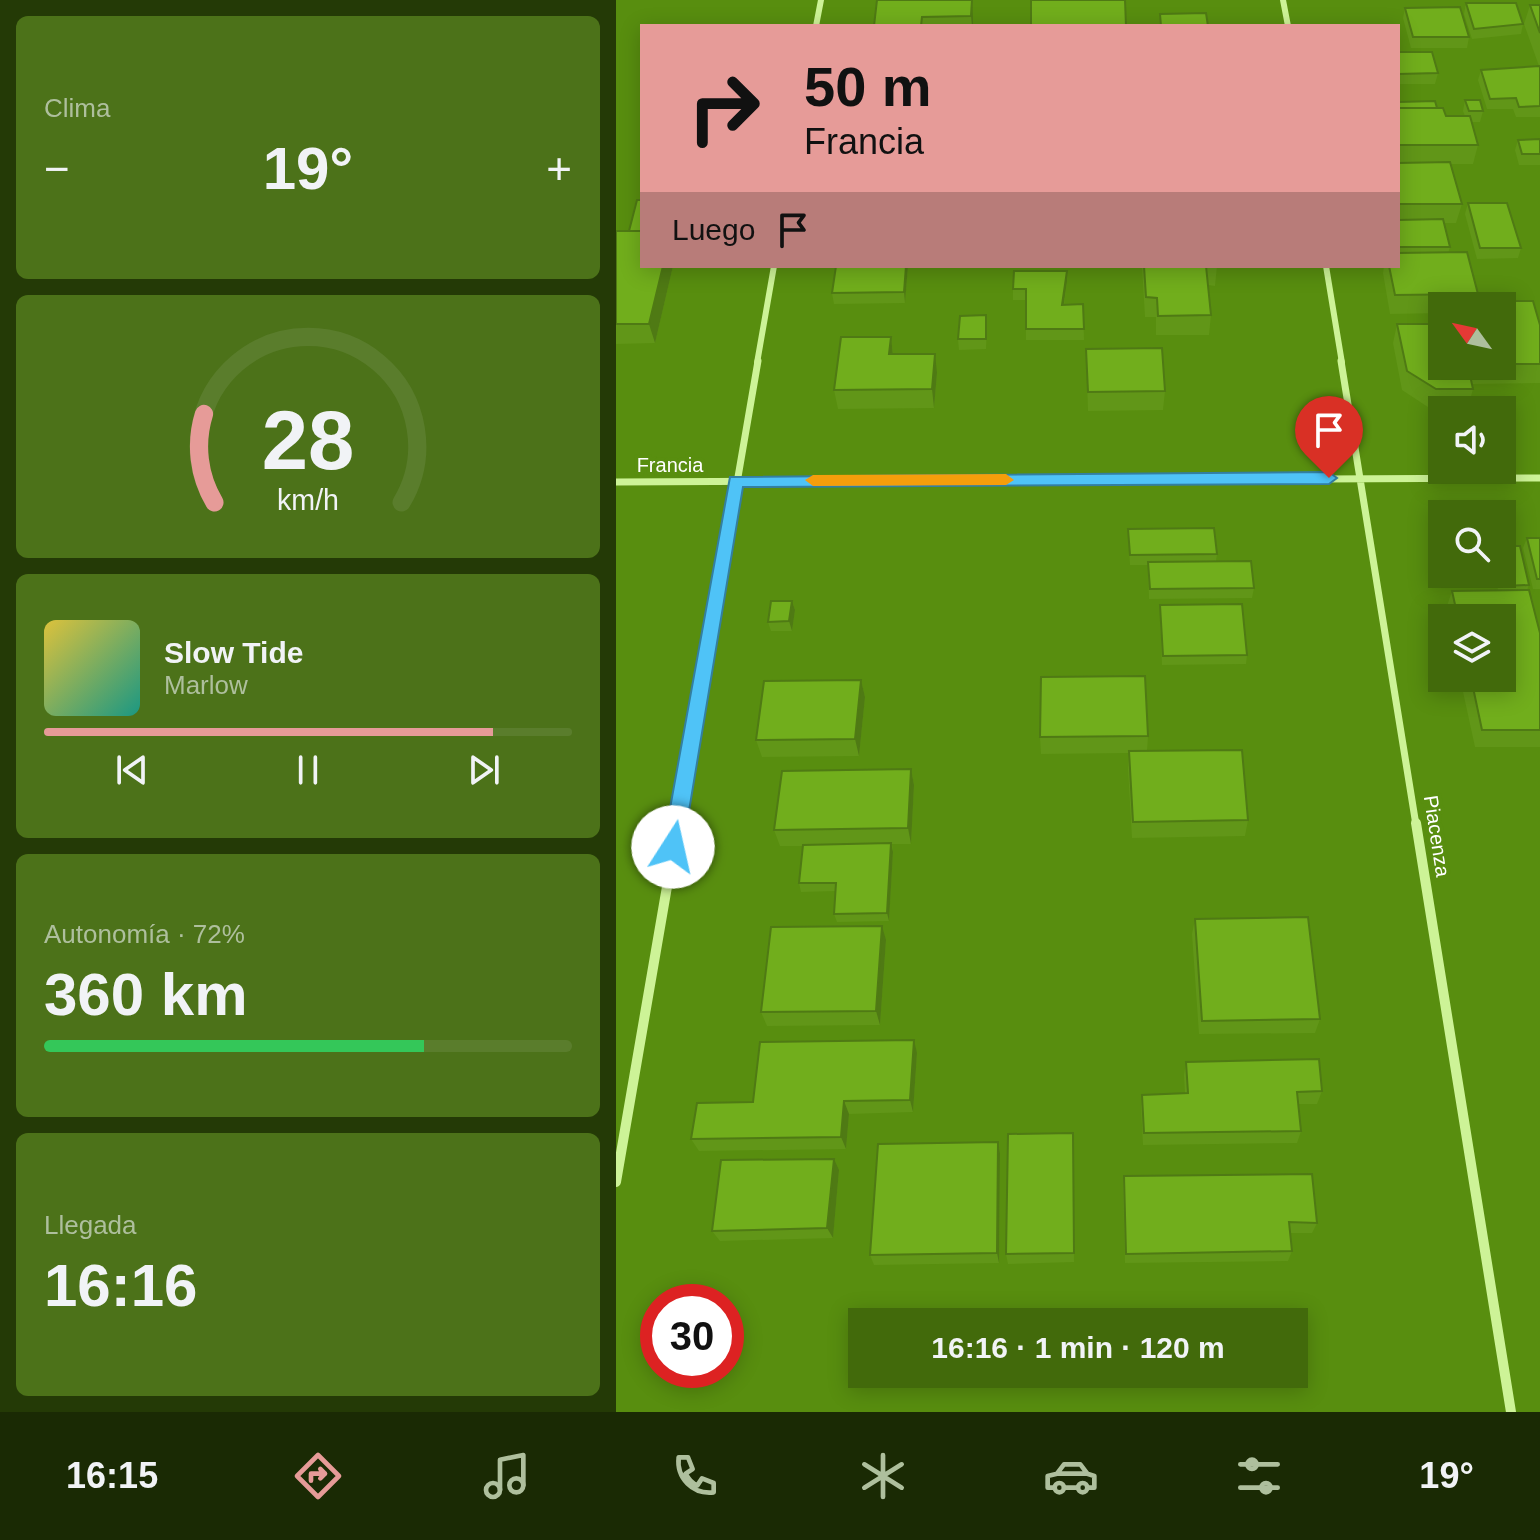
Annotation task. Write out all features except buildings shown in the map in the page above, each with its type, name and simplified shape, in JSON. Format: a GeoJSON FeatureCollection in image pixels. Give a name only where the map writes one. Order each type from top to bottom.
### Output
{"type":"FeatureCollection","features":[{"type":"Feature","properties":{"kind":"street"},"geometry":{"type":"LineString","coordinates":[[816,24],[821,0]]}},
{"type":"Feature","properties":{"kind":"street"},"geometry":{"type":"LineString","coordinates":[[1283,0],[1288,24]]}},
{"type":"Feature","properties":{"kind":"street"},"geometry":{"type":"LineString","coordinates":[[616,1182],[774,268]]}},
{"type":"Feature","properties":{"kind":"street","name":"Piacenza"},"geometry":{"type":"LineString","coordinates":[[1326,268],[1511,1412]]}},
{"type":"Feature","properties":{"kind":"street","name":"Francia"},"geometry":{"type":"LineString","coordinates":[[616,482],[1540,478]]}},
{"type":"Feature","properties":{"kind":"slow traffic"},"geometry":{"type":"LineString","coordinates":[[813,480],[1006,480]]}},
{"type":"Feature","properties":{"kind":"route"},"geometry":{"type":"LineString","coordinates":[[673,847],[736,481],[1329,478]]}}]}
